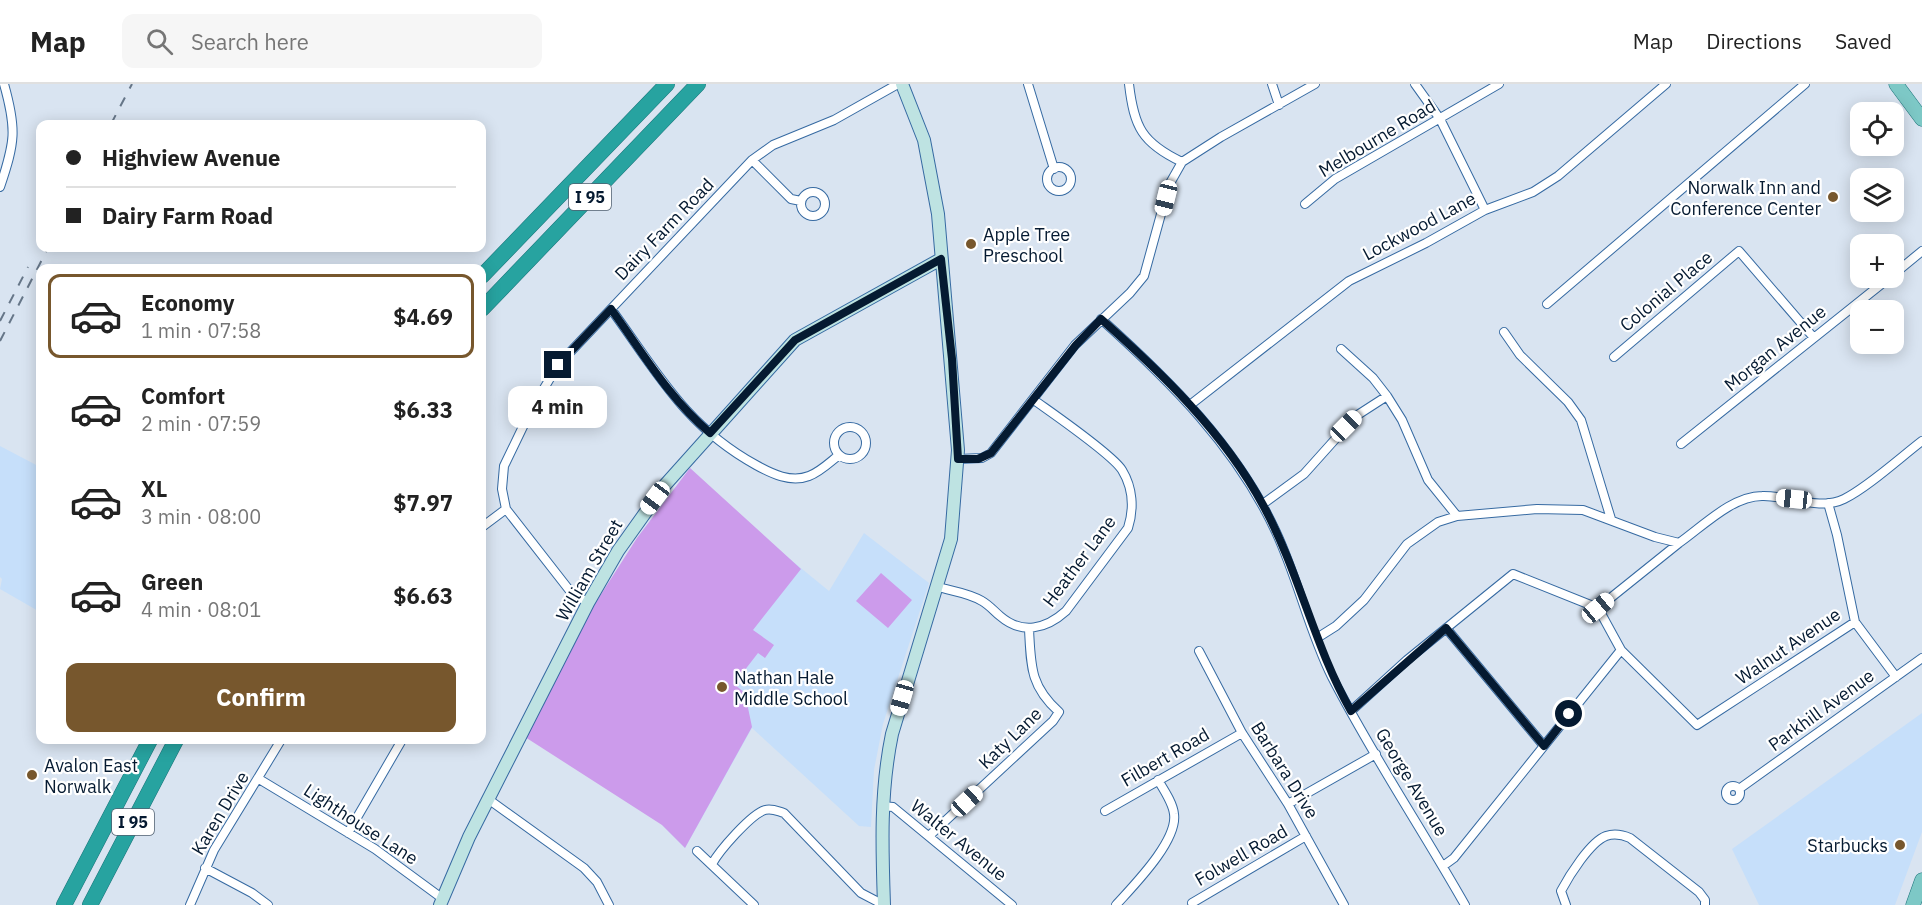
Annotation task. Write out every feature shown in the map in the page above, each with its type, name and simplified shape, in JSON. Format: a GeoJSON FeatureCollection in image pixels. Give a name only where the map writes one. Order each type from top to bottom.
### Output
{"type":"FeatureCollection","features":[{"type":"Feature","properties":{"kind":"highway","name":"I 95"},"geometry":{"type":"LineString","coordinates":[[486,272],[667,84]]}},
{"type":"Feature","properties":{"kind":"highway","name":"I 95"},"geometry":{"type":"LineString","coordinates":[[486,305],[698,84]]}},
{"type":"Feature","properties":{"kind":"highway","name":"I 95"},"geometry":{"type":"LineString","coordinates":[[64,905],[148,744]]}},
{"type":"Feature","properties":{"kind":"highway","name":"I 95"},"geometry":{"type":"LineString","coordinates":[[90,905],[174,744]]}},
{"type":"Feature","properties":{"kind":"main road"},"geometry":{"type":"LineString","coordinates":[[884,905],[880,824],[885,765],[891,734],[951,539],[958,459],[953,373],[938,214],[924,140],[900,84]]}},
{"type":"Feature","properties":{"kind":"main road"},"geometry":{"type":"LineString","coordinates":[[1896,84],[1922,119]]}},
{"type":"Feature","properties":{"kind":"main road","name":"William Street"},"geometry":{"type":"LineString","coordinates":[[442,902],[488,799],[588,603],[618,551],[645,512],[710,433],[795,340],[941,259]]}},
{"type":"Feature","properties":{"kind":"main road"},"geometry":{"type":"LineString","coordinates":[[1913,905],[1922,880]]}},
{"type":"Feature","properties":{"kind":"street"},"geometry":{"type":"LineString","coordinates":[[0,187],[13,147],[15,128],[4,84]]}},
{"type":"Feature","properties":{"kind":"street","name":"Dairy Farm Road"},"geometry":{"type":"LineString","coordinates":[[506,509],[502,489],[504,466],[531,410],[558,365],[752,160],[773,145],[834,120],[900,84]]}},
{"type":"Feature","properties":{"kind":"street"},"geometry":{"type":"LineString","coordinates":[[1028,84],[1054,168]]}},
{"type":"Feature","properties":{"kind":"street"},"geometry":{"type":"LineString","coordinates":[[1129,84],[1136,125],[1149,143],[1182,162]]}},
{"type":"Feature","properties":{"kind":"street"},"geometry":{"type":"LineString","coordinates":[[1272,84],[1279,105]]}},
{"type":"Feature","properties":{"kind":"street"},"geometry":{"type":"LineString","coordinates":[[958,459],[978,459],[991,453],[1076,345],[1130,293],[1144,276],[1169,185],[1182,162],[1221,137],[1316,84]]}},
{"type":"Feature","properties":{"kind":"street"},"geometry":{"type":"LineString","coordinates":[[1415,84],[1440,119],[1485,210]]}},
{"type":"Feature","properties":{"kind":"street","name":"Melbourne Road"},"geometry":{"type":"LineString","coordinates":[[1305,204],[1335,179],[1499,84]]}},
{"type":"Feature","properties":{"kind":"street","name":"Lockwood Lane"},"geometry":{"type":"LineString","coordinates":[[1190,405],[1333,291],[1485,210],[1533,192],[1558,176],[1666,84]]}},
{"type":"Feature","properties":{"kind":"street"},"geometry":{"type":"LineString","coordinates":[[1547,304],[1805,84]]}},
{"type":"Feature","properties":{"kind":"street"},"geometry":{"type":"LineString","coordinates":[[752,160],[791,198],[801,201]]}},
{"type":"Feature","properties":{"kind":"street","name":"Colonial Place"},"geometry":{"type":"LineString","coordinates":[[1614,357],[1739,251],[1814,338]]}},
{"type":"Feature","properties":{"kind":"street"},"geometry":{"type":"LineString","coordinates":[[1904,265],[1922,251]]}},
{"type":"Feature","properties":{"kind":"street","name":"Morgan Avenue"},"geometry":{"type":"LineString","coordinates":[[1681,444],[1876,288]]}},
{"type":"Feature","properties":{"kind":"street"},"geometry":{"type":"LineString","coordinates":[[611,309],[663,385],[684,411],[734,453],[777,476],[789,478],[808,476],[839,454]]}},
{"type":"Feature","properties":{"kind":"street","name":"George Avenue"},"geometry":{"type":"LineString","coordinates":[[1101,319],[1165,377],[1190,405],[1224,446],[1263,504],[1296,582],[1331,675],[1465,905]]}},
{"type":"Feature","properties":{"kind":"street"},"geometry":{"type":"LineString","coordinates":[[1504,332],[1520,355],[1568,402],[1581,420],[1611,519]]}},
{"type":"Feature","properties":{"kind":"street"},"geometry":{"type":"LineString","coordinates":[[1341,349],[1373,378],[1387,396],[1402,420],[1428,480],[1456,516]]}},
{"type":"Feature","properties":{"kind":"street"},"geometry":{"type":"LineString","coordinates":[[1263,504],[1304,474],[1356,416],[1387,396]]}},
{"type":"Feature","properties":{"kind":"street","name":"Heather Lane"},"geometry":{"type":"LineString","coordinates":[[1029,629],[1056,620],[1066,611],[1128,528],[1132,515],[1128,482],[1120,468],[1034,400]]}},
{"type":"Feature","properties":{"kind":"street"},"geometry":{"type":"LineString","coordinates":[[1598,608],[1679,543],[1734,504],[1761,495],[1828,503],[1844,499],[1922,441]]}},
{"type":"Feature","properties":{"kind":"street","name":"Walnut Avenue"},"geometry":{"type":"LineString","coordinates":[[1621,650],[1697,724],[1855,622],[1828,503]]}},
{"type":"Feature","properties":{"kind":"street"},"geometry":{"type":"LineString","coordinates":[[486,524],[506,509],[570,591],[588,603]]}},
{"type":"Feature","properties":{"kind":"street"},"geometry":{"type":"LineString","coordinates":[[1317,638],[1336,626],[1364,600],[1407,544],[1438,522],[1456,516],[1562,509],[1583,510],[1655,537],[1679,543]]}},
{"type":"Feature","properties":{"kind":"street"},"geometry":{"type":"LineString","coordinates":[[1351,711],[1446,628],[1513,574],[1598,608],[1621,650],[1454,858],[1443,866]]}},
{"type":"Feature","properties":{"kind":"street"},"geometry":{"type":"LineString","coordinates":[[938,587],[980,599],[1006,621],[1029,629]]}},
{"type":"Feature","properties":{"kind":"street"},"geometry":{"type":"LineString","coordinates":[[1855,622],[1896,677]]}},
{"type":"Feature","properties":{"kind":"street"},"geometry":{"type":"LineString","coordinates":[[1446,628],[1544,746]]}},
{"type":"Feature","properties":{"kind":"street","name":"Katy Lane"},"geometry":{"type":"LineString","coordinates":[[929,836],[1053,722],[1059,712],[1044,698],[1035,683],[1029,629]]}},
{"type":"Feature","properties":{"kind":"street","name":"Barbara Drive"},"geometry":{"type":"LineString","coordinates":[[1199,651],[1242,733],[1288,804],[1344,905]]}},
{"type":"Feature","properties":{"kind":"street","name":"Parkhill Avenue"},"geometry":{"type":"LineString","coordinates":[[1739,789],[1922,658]]}},
{"type":"Feature","properties":{"kind":"street","name":"Filbert Road"},"geometry":{"type":"LineString","coordinates":[[1105,811],[1242,733]]}},
{"type":"Feature","properties":{"kind":"street","name":"Karen Drive"},"geometry":{"type":"LineString","coordinates":[[190,905],[205,868],[280,744]]}},
{"type":"Feature","properties":{"kind":"street"},"geometry":{"type":"LineString","coordinates":[[348,833],[400,744]]}},
{"type":"Feature","properties":{"kind":"street","name":"Folwell Road"},"geometry":{"type":"LineString","coordinates":[[1288,804],[1376,754]]}},
{"type":"Feature","properties":{"kind":"street","name":"Lighthouse Lane"},"geometry":{"type":"LineString","coordinates":[[260,779],[375,849],[442,902]]}},
{"type":"Feature","properties":{"kind":"street"},"geometry":{"type":"LineString","coordinates":[[1116,905],[1158,854],[1173,827],[1174,811],[1158,780]]}},
{"type":"Feature","properties":{"kind":"street"},"geometry":{"type":"LineString","coordinates":[[488,799],[576,861],[597,882],[604,903]]}},
{"type":"Feature","properties":{"kind":"street","name":"Walter Avenue"},"geometry":{"type":"LineString","coordinates":[[882,806],[893,807],[1012,905]]}},
{"type":"Feature","properties":{"kind":"street"},"geometry":{"type":"LineString","coordinates":[[712,864],[718,853],[753,819],[762,811],[771,809],[783,813],[861,893],[884,905]]}},
{"type":"Feature","properties":{"kind":"street"},"geometry":{"type":"LineString","coordinates":[[1566,905],[1561,891],[1570,874],[1596,843],[1606,836],[1618,834],[1630,838],[1699,892],[1705,900],[1705,905]]}},
{"type":"Feature","properties":{"kind":"street","name":"Folwell Road"},"geometry":{"type":"LineString","coordinates":[[1192,903],[1306,836]]}},
{"type":"Feature","properties":{"kind":"street"},"geometry":{"type":"LineString","coordinates":[[697,850],[748,903]]}},
{"type":"Feature","properties":{"kind":"street"},"geometry":{"type":"LineString","coordinates":[[205,868],[252,892],[268,905]]}},
{"type":"Feature","properties":{"kind":"shaded area"},"geometry":{"type":"Polygon","coordinates":[[[0,446],[36,465],[36,610],[0,589],[2,579],[0,577],[0,446]]]}},
{"type":"Feature","properties":{"kind":"shaded area","name":"Nathan Hale Middle School"},"geometry":{"type":"Polygon","coordinates":[[[690,468],[769,542],[829,591],[864,533],[929,583],[883,724],[874,770],[871,827],[859,826],[752,728],[685,848],[662,825],[637,538],[690,468]]]}},
{"type":"Feature","properties":{"kind":"shaded area","name":"Nathan Hale Middle School"},"geometry":{"type":"Polygon","coordinates":[[[690,468],[801,569],[753,630],[774,645],[765,658],[758,653],[734,684],[751,698],[747,703],[752,727],[685,848],[662,825],[525,737],[591,610],[637,538],[690,468]]]}},
{"type":"Feature","properties":{"kind":"shaded area"},"geometry":{"type":"Polygon","coordinates":[[[881,573],[912,600],[888,628],[856,601],[881,573]]]}},
{"type":"Feature","properties":{"kind":"shaded area"},"geometry":{"type":"Polygon","coordinates":[[[1922,713],[1922,832],[1895,905],[1759,905],[1732,849],[1922,713]]]}},
{"type":"Feature","properties":{"kind":"railway"},"geometry":{"type":"LineString","coordinates":[[113,120],[132,84]]}},
{"type":"Feature","properties":{"kind":"railway"},"geometry":{"type":"LineString","coordinates":[[40,264],[46,252]]}},
{"type":"Feature","properties":{"kind":"railway"},"geometry":{"type":"LineString","coordinates":[[0,321],[28,267]]}},
{"type":"Feature","properties":{"kind":"railway"},"geometry":{"type":"LineString","coordinates":[[0,341],[36,271]]}},
{"type":"Feature","properties":{"kind":"place","name":"Norwalk Inn and Conference Center"},"geometry":{"type":"Point","coordinates":[1833,197]}},
{"type":"Feature","properties":{"kind":"place","name":"Apple Tree Preschool"},"geometry":{"type":"Point","coordinates":[971,244]}},
{"type":"Feature","properties":{"kind":"place","name":"Nathan Hale Middle School"},"geometry":{"type":"Point","coordinates":[722,687]}},
{"type":"Feature","properties":{"kind":"place","name":"Avalon East Norwalk"},"geometry":{"type":"Point","coordinates":[32,775]}},
{"type":"Feature","properties":{"kind":"place","name":"Starbucks"},"geometry":{"type":"Point","coordinates":[1900,845]}},
{"type":"Feature","properties":{"kind":"route"},"geometry":{"type":"LineString","coordinates":[[558,365],[611,309],[663,385],[684,411],[710,433],[795,340],[816,326],[941,259],[957,417],[958,459],[978,459],[991,453],[1076,345],[1101,319],[1165,377],[1190,405],[1224,446],[1263,504],[1277,534],[1331,675],[1351,711],[1446,628],[1544,746],[1569,714]]}}]}
